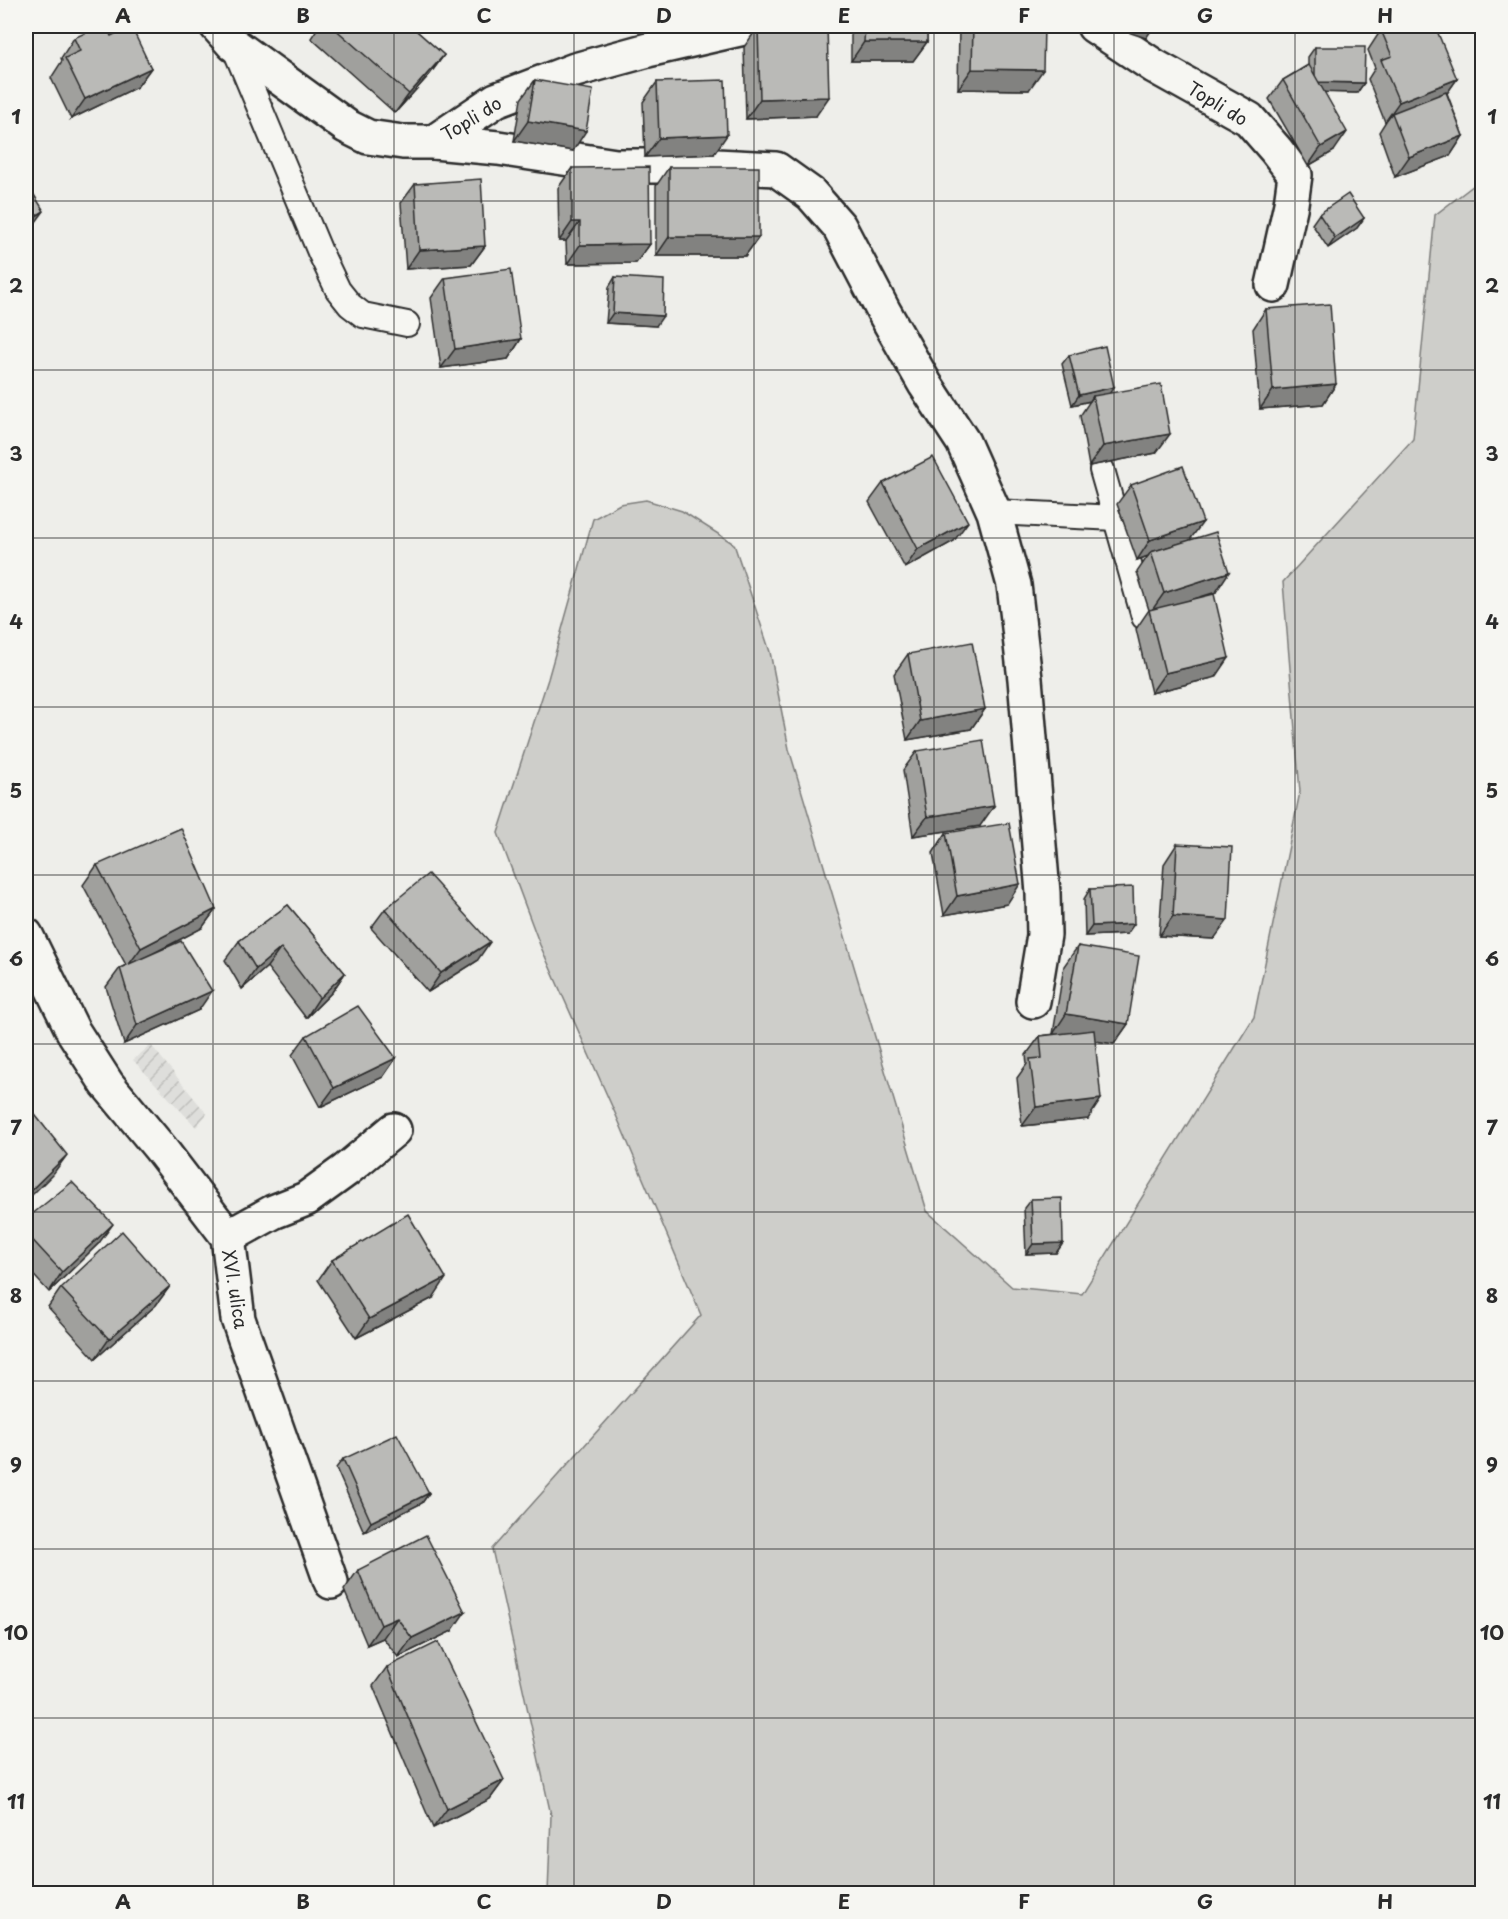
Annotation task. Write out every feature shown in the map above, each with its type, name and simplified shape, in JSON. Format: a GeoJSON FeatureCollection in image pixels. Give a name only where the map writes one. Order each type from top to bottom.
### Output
{"type":"FeatureCollection","features":[{"type":"Feature","properties":{"kind":"street","name":"Topli do"},"geometry":{"type":"LineString","coordinates":[[225,34],[346,126],[368,137],[403,142],[434,142],[496,100],[575,70],[648,50],[753,26]]}},
{"type":"Feature","properties":{"kind":"street","name":"Topli do"},"geometry":{"type":"LineString","coordinates":[[1094,26],[1154,66],[1249,119],[1294,175],[1291,204],[1273,285]]}},
{"type":"Feature","properties":{"kind":"street"},"geometry":{"type":"LineString","coordinates":[[434,142],[498,148],[616,166],[716,166],[776,169],[811,194],[839,226],[925,384],[963,442],[994,512],[1014,585],[1025,679],[1043,893],[1044,935],[1033,1001]]}},
{"type":"Feature","properties":{"kind":"street","name":"XVI. ulica"},"geometry":{"type":"LineString","coordinates":[[26,935],[73,1031],[102,1075],[228,1237],[238,1319],[331,1582]]}},
{"type":"Feature","properties":{"kind":"street"},"geometry":{"type":"LineString","coordinates":[[228,1237],[273,1212],[306,1199],[346,1170],[394,1130]]}},
{"type":"Feature","properties":{"kind":"lane"},"geometry":{"type":"LineString","coordinates":[[225,34],[274,140],[304,215],[338,290],[350,305],[363,315],[407,324]]}},
{"type":"Feature","properties":{"kind":"lane"},"geometry":{"type":"LineString","coordinates":[[1102,470],[1144,617]]}},
{"type":"Feature","properties":{"kind":"lane"},"geometry":{"type":"LineString","coordinates":[[994,512],[1116,518]]}},
{"type":"Feature","properties":{"kind":"shaded area"},"geometry":{"type":"Polygon","coordinates":[[[1482,179],[1482,1893],[548,1893],[551,1815],[492,1549],[701,1315],[619,1122],[540,945],[498,833],[548,679],[593,519],[620,504],[646,500],[682,511],[734,544],[770,652],[789,749],[927,1211],[1012,1287],[1082,1294],[1254,1017],[1300,792],[1283,582],[1413,439],[1435,215],[1482,179]]]}},
{"type":"Feature","properties":{"kind":"shaded area"},"geometry":{"type":"Polygon","coordinates":[[[151,1045],[207,1114],[196,1127],[133,1060],[151,1045]]]}},
{"type":"Feature","properties":{"kind":"building"},"geometry":{"type":"Polygon","coordinates":[[[100,26],[106,26],[111,36],[131,26],[151,68],[85,99],[65,58],[80,51],[74,38],[100,26]]]}},
{"type":"Feature","properties":{"kind":"building"},"geometry":{"type":"Polygon","coordinates":[[[332,26],[411,26],[444,55],[409,94],[332,26]]]}},
{"type":"Feature","properties":{"kind":"building"},"geometry":{"type":"Polygon","coordinates":[[[827,26],[829,97],[760,99],[758,27],[827,26]]]}},
{"type":"Feature","properties":{"kind":"building"},"geometry":{"type":"Polygon","coordinates":[[[865,26],[927,26],[927,42],[864,42],[865,26]]]}},
{"type":"Feature","properties":{"kind":"building"},"geometry":{"type":"Polygon","coordinates":[[[973,26],[1044,26],[1043,70],[972,69],[973,26]]]}},
{"type":"Feature","properties":{"kind":"building"},"geometry":{"type":"Polygon","coordinates":[[[1393,26],[1435,26],[1457,79],[1399,102],[1381,60],[1392,56],[1381,30],[1393,26]]]}},
{"type":"Feature","properties":{"kind":"building"},"geometry":{"type":"Polygon","coordinates":[[[1315,47],[1365,47],[1364,83],[1318,82],[1315,76],[1315,47]]]}},
{"type":"Feature","properties":{"kind":"building"},"geometry":{"type":"Polygon","coordinates":[[[1309,65],[1347,132],[1321,147],[1283,80],[1309,65]]]}},
{"type":"Feature","properties":{"kind":"building"},"geometry":{"type":"Polygon","coordinates":[[[535,80],[593,90],[586,131],[528,121],[535,80]]]}},
{"type":"Feature","properties":{"kind":"building"},"geometry":{"type":"Polygon","coordinates":[[[725,80],[727,135],[659,138],[657,82],[725,80]]]}},
{"type":"Feature","properties":{"kind":"building"},"geometry":{"type":"Polygon","coordinates":[[[1446,92],[1463,136],[1409,157],[1392,113],[1446,92]]]}},
{"type":"Feature","properties":{"kind":"building"},"geometry":{"type":"Polygon","coordinates":[[[649,167],[650,244],[580,245],[580,222],[572,222],[572,168],[649,167]]]}},
{"type":"Feature","properties":{"kind":"building"},"geometry":{"type":"Polygon","coordinates":[[[669,167],[759,167],[759,237],[669,237],[669,167]]]}},
{"type":"Feature","properties":{"kind":"building"},"geometry":{"type":"Polygon","coordinates":[[[481,179],[485,246],[419,250],[415,184],[481,179]]]}},
{"type":"Feature","properties":{"kind":"building"},"geometry":{"type":"Polygon","coordinates":[[[26,182],[44,211],[26,222],[26,182]]]}},
{"type":"Feature","properties":{"kind":"building"},"geometry":{"type":"Polygon","coordinates":[[[1348,194],[1364,218],[1335,238],[1319,214],[1348,194]]]}},
{"type":"Feature","properties":{"kind":"building"},"geometry":{"type":"Polygon","coordinates":[[[511,269],[521,339],[455,349],[445,278],[511,269]]]}},
{"type":"Feature","properties":{"kind":"building"},"geometry":{"type":"Polygon","coordinates":[[[615,277],[664,280],[663,316],[613,313],[615,277]]]}},
{"type":"Feature","properties":{"kind":"building"},"geometry":{"type":"Polygon","coordinates":[[[1330,304],[1336,384],[1273,390],[1266,309],[1330,304]]]}},
{"type":"Feature","properties":{"kind":"building"},"geometry":{"type":"Polygon","coordinates":[[[1105,346],[1114,387],[1079,395],[1069,355],[1105,346]]]}},
{"type":"Feature","properties":{"kind":"building"},"geometry":{"type":"Polygon","coordinates":[[[1161,384],[1170,434],[1103,446],[1093,396],[1161,384]]]}},
{"type":"Feature","properties":{"kind":"building"},"geometry":{"type":"Polygon","coordinates":[[[933,457],[968,522],[918,549],[883,483],[933,457]]]}},
{"type":"Feature","properties":{"kind":"building"},"geometry":{"type":"Polygon","coordinates":[[[1183,466],[1203,522],[1150,540],[1131,485],[1183,466]]]}},
{"type":"Feature","properties":{"kind":"building"},"geometry":{"type":"Polygon","coordinates":[[[1216,532],[1229,572],[1164,593],[1151,552],[1216,532]]]}},
{"type":"Feature","properties":{"kind":"building"},"geometry":{"type":"Polygon","coordinates":[[[1214,594],[1229,658],[1165,673],[1149,610],[1214,594]]]}},
{"type":"Feature","properties":{"kind":"building"},"geometry":{"type":"Polygon","coordinates":[[[972,642],[985,709],[920,721],[908,654],[972,642]]]}},
{"type":"Feature","properties":{"kind":"building"},"geometry":{"type":"Polygon","coordinates":[[[983,740],[994,806],[927,817],[917,751],[983,740]]]}},
{"type":"Feature","properties":{"kind":"building"},"geometry":{"type":"Polygon","coordinates":[[[1009,823],[1020,884],[957,896],[946,833],[1009,823]]]}},
{"type":"Feature","properties":{"kind":"building"},"geometry":{"type":"Polygon","coordinates":[[[181,828],[216,909],[141,948],[97,865],[181,828]]]}},
{"type":"Feature","properties":{"kind":"building"},"geometry":{"type":"Polygon","coordinates":[[[1177,844],[1232,847],[1228,920],[1173,916],[1177,844]]]}},
{"type":"Feature","properties":{"kind":"building"},"geometry":{"type":"Polygon","coordinates":[[[428,874],[490,942],[441,973],[385,909],[428,874]]]}},
{"type":"Feature","properties":{"kind":"building"},"geometry":{"type":"Polygon","coordinates":[[[1133,887],[1134,924],[1092,926],[1090,889],[1133,887]]]}},
{"type":"Feature","properties":{"kind":"building"},"geometry":{"type":"Polygon","coordinates":[[[288,905],[345,973],[319,998],[281,948],[256,969],[239,941],[288,905]]]}},
{"type":"Feature","properties":{"kind":"building"},"geometry":{"type":"Polygon","coordinates":[[[181,941],[212,991],[137,1025],[120,968],[181,941]]]}},
{"type":"Feature","properties":{"kind":"building"},"geometry":{"type":"Polygon","coordinates":[[[1078,946],[1139,956],[1128,1024],[1066,1014],[1078,946]]]}},
{"type":"Feature","properties":{"kind":"building"},"geometry":{"type":"Polygon","coordinates":[[[358,1006],[396,1058],[334,1088],[306,1036],[358,1006]]]}},
{"type":"Feature","properties":{"kind":"building"},"geometry":{"type":"Polygon","coordinates":[[[1094,1030],[1101,1099],[1036,1107],[1030,1059],[1042,1058],[1040,1036],[1094,1030]]]}},
{"type":"Feature","properties":{"kind":"building"},"geometry":{"type":"Polygon","coordinates":[[[28,1106],[67,1155],[26,1195],[26,1108],[28,1106]]]}},
{"type":"Feature","properties":{"kind":"building"},"geometry":{"type":"Polygon","coordinates":[[[72,1182],[113,1224],[62,1272],[26,1233],[26,1219],[72,1182]]]}},
{"type":"Feature","properties":{"kind":"building"},"geometry":{"type":"Polygon","coordinates":[[[1062,1198],[1063,1243],[1033,1244],[1031,1199],[1062,1198]]]}},
{"type":"Feature","properties":{"kind":"building"},"geometry":{"type":"Polygon","coordinates":[[[408,1214],[446,1278],[369,1319],[332,1260],[408,1214]]]}},
{"type":"Feature","properties":{"kind":"building"},"geometry":{"type":"Polygon","coordinates":[[[122,1231],[170,1286],[109,1339],[61,1288],[122,1231]]]}},
{"type":"Feature","properties":{"kind":"building"},"geometry":{"type":"Polygon","coordinates":[[[397,1434],[429,1493],[371,1522],[343,1459],[397,1434]]]}},
{"type":"Feature","properties":{"kind":"building"},"geometry":{"type":"Polygon","coordinates":[[[426,1535],[465,1612],[412,1638],[397,1618],[381,1625],[358,1570],[426,1535]]]}},
{"type":"Feature","properties":{"kind":"building"},"geometry":{"type":"Polygon","coordinates":[[[438,1642],[504,1780],[447,1809],[387,1667],[438,1642]]]}}]}
